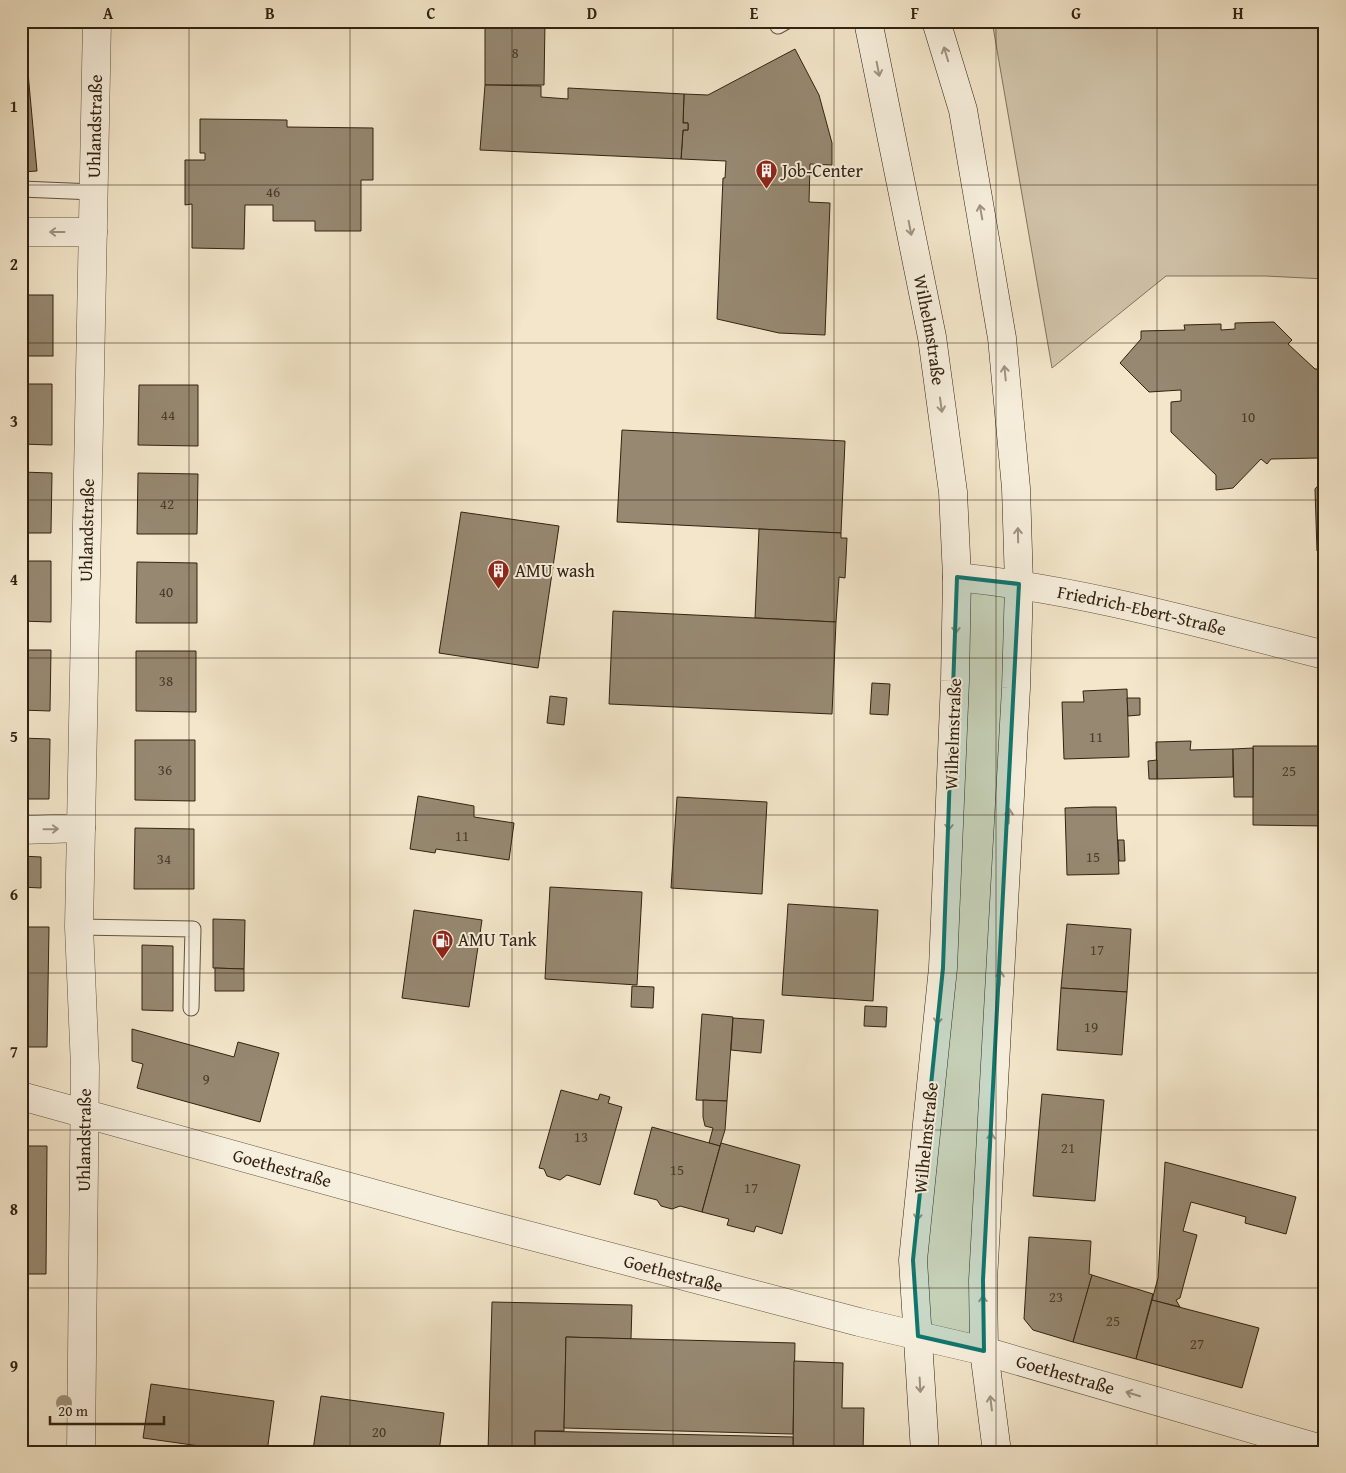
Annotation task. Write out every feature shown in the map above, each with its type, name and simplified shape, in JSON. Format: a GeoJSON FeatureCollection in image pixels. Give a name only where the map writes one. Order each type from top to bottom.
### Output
{"type":"FeatureCollection","features":[{"type":"Feature","properties":{"kind":"street","name":"Uhlandstraße"},"geometry":{"type":"LineString","coordinates":[[81,1452],[85,1067],[80,927],[81,828],[97,21]]}},
{"type":"Feature","properties":{"kind":"street","name":"Wilhelmstraße"},"geometry":{"type":"LineString","coordinates":[[868,21],[932,337],[953,492],[957,577],[955,681],[943,968],[913,1260],[925,1452]]}},
{"type":"Feature","properties":{"kind":"street"},"geometry":{"type":"LineString","coordinates":[[936,21],[963,110],[1002,338],[1016,488],[1019,584],[1016,698],[983,1280],[984,1352],[997,1452]]}},
{"type":"Feature","properties":{"kind":"street"},"geometry":{"type":"LineString","coordinates":[[21,232],[93,232]]}},
{"type":"Feature","properties":{"kind":"street","name":"Friedrich-Ebert-Straße"},"geometry":{"type":"LineString","coordinates":[[957,577],[1019,584],[1084,595],[1325,655]]}},
{"type":"Feature","properties":{"kind":"street"},"geometry":{"type":"LineString","coordinates":[[21,830],[81,828]]}},
{"type":"Feature","properties":{"kind":"street","name":"Goethestraße"},"geometry":{"type":"LineString","coordinates":[[21,1096],[455,1216],[984,1352],[1325,1450]]}},
{"type":"Feature","properties":{"kind":"lane"},"geometry":{"type":"LineString","coordinates":[[21,189],[94,192]]}},
{"type":"Feature","properties":{"kind":"lane"},"geometry":{"type":"LineString","coordinates":[[80,927],[193,929],[191,1008]]}},
{"type":"Feature","properties":{"kind":"highlighted area"},"geometry":{"type":"Polygon","coordinates":[[[957,577],[1019,584],[983,1280],[984,1351],[918,1336],[913,1260],[943,968],[957,577]]]}},
{"type":"Feature","properties":{"kind":"shaded area"},"geometry":{"type":"Polygon","coordinates":[[[992,21],[1325,21],[1325,279],[1265,276],[1166,276],[1052,368],[992,21]]]}},
{"type":"Feature","properties":{"kind":"building"},"geometry":{"type":"Polygon","coordinates":[[[21,21],[24,21],[29,84],[21,85],[21,21]]]}},
{"type":"Feature","properties":{"kind":"building"},"geometry":{"type":"Polygon","coordinates":[[[485,21],[545,21],[544,85],[485,85],[485,21]]]}},
{"type":"Feature","properties":{"kind":"building","name":"Job-Center"},"geometry":{"type":"Polygon","coordinates":[[[795,49],[819,95],[832,143],[832,165],[810,164],[809,202],[830,203],[825,335],[779,333],[717,319],[723,178],[725,178],[726,161],[681,159],[683,130],[688,130],[688,123],[683,123],[684,94],[708,95],[795,49]]]}},
{"type":"Feature","properties":{"kind":"building"},"geometry":{"type":"Polygon","coordinates":[[[29,84],[37,171],[21,172],[21,85],[29,84]]]}},
{"type":"Feature","properties":{"kind":"building"},"geometry":{"type":"Polygon","coordinates":[[[485,85],[541,86],[541,97],[568,99],[568,88],[684,94],[683,123],[688,123],[688,130],[683,130],[681,159],[480,150],[485,85]]]}},
{"type":"Feature","properties":{"kind":"building"},"geometry":{"type":"Polygon","coordinates":[[[200,119],[287,120],[287,127],[373,128],[373,180],[361,180],[361,231],[315,231],[315,221],[273,221],[273,205],[245,205],[244,249],[192,248],[192,204],[185,205],[185,160],[205,160],[205,153],[200,153],[200,119]]]}},
{"type":"Feature","properties":{"kind":"building"},"geometry":{"type":"Polygon","coordinates":[[[21,295],[53,295],[53,356],[21,356],[21,295]]]}},
{"type":"Feature","properties":{"kind":"building"},"geometry":{"type":"Polygon","coordinates":[[[1274,322],[1292,340],[1288,344],[1315,369],[1325,369],[1325,462],[1318,458],[1271,459],[1267,464],[1261,459],[1233,488],[1216,490],[1216,475],[1171,432],[1171,402],[1181,401],[1181,390],[1149,392],[1120,363],[1141,339],[1141,331],[1185,330],[1184,325],[1221,324],[1221,330],[1235,329],[1235,323],[1274,322]]]}},
{"type":"Feature","properties":{"kind":"building"},"geometry":{"type":"Polygon","coordinates":[[[21,384],[52,384],[52,445],[21,444],[21,384]]]}},
{"type":"Feature","properties":{"kind":"building"},"geometry":{"type":"Polygon","coordinates":[[[139,385],[198,385],[198,446],[138,445],[139,385]]]}},
{"type":"Feature","properties":{"kind":"building"},"geometry":{"type":"Polygon","coordinates":[[[622,430],[845,441],[841,533],[617,522],[622,430]]]}},
{"type":"Feature","properties":{"kind":"building"},"geometry":{"type":"Polygon","coordinates":[[[21,472],[52,473],[51,533],[21,533],[21,472]]]}},
{"type":"Feature","properties":{"kind":"building"},"geometry":{"type":"Polygon","coordinates":[[[138,473],[198,474],[197,534],[137,534],[138,473]]]}},
{"type":"Feature","properties":{"kind":"building"},"geometry":{"type":"Polygon","coordinates":[[[1325,478],[1325,559],[1317,551],[1315,489],[1325,478]]]}},
{"type":"Feature","properties":{"kind":"building","name":"AMU wash"},"geometry":{"type":"Polygon","coordinates":[[[461,512],[559,526],[538,668],[439,653],[461,512]]]}},
{"type":"Feature","properties":{"kind":"building"},"geometry":{"type":"Polygon","coordinates":[[[759,529],[841,533],[841,538],[847,538],[845,578],[839,577],[836,622],[755,618],[759,529]]]}},
{"type":"Feature","properties":{"kind":"building"},"geometry":{"type":"Polygon","coordinates":[[[21,561],[51,561],[51,622],[21,621],[21,561]]]}},
{"type":"Feature","properties":{"kind":"building"},"geometry":{"type":"Polygon","coordinates":[[[137,562],[197,563],[197,623],[136,623],[137,562]]]}},
{"type":"Feature","properties":{"kind":"building"},"geometry":{"type":"Polygon","coordinates":[[[613,611],[836,622],[832,714],[609,704],[613,611]]]}},
{"type":"Feature","properties":{"kind":"building"},"geometry":{"type":"Polygon","coordinates":[[[21,650],[51,650],[50,711],[21,710],[21,650]]]}},
{"type":"Feature","properties":{"kind":"building"},"geometry":{"type":"Polygon","coordinates":[[[136,651],[196,651],[196,712],[136,711],[136,651]]]}},
{"type":"Feature","properties":{"kind":"building"},"geometry":{"type":"Polygon","coordinates":[[[872,683],[890,684],[888,715],[870,714],[872,683]]]}},
{"type":"Feature","properties":{"kind":"building"},"geometry":{"type":"Polygon","coordinates":[[[1127,689],[1129,757],[1064,759],[1062,702],[1084,702],[1083,691],[1127,689]]]}},
{"type":"Feature","properties":{"kind":"building"},"geometry":{"type":"Polygon","coordinates":[[[550,696],[567,698],[564,725],[547,723],[550,696]]]}},
{"type":"Feature","properties":{"kind":"building"},"geometry":{"type":"Polygon","coordinates":[[[1127,698],[1140,698],[1140,715],[1128,716],[1127,698]]]}},
{"type":"Feature","properties":{"kind":"building"},"geometry":{"type":"Polygon","coordinates":[[[21,738],[50,739],[49,799],[21,799],[21,738]]]}},
{"type":"Feature","properties":{"kind":"building"},"geometry":{"type":"Polygon","coordinates":[[[135,740],[195,740],[195,801],[135,800],[135,740]]]}},
{"type":"Feature","properties":{"kind":"building"},"geometry":{"type":"Polygon","coordinates":[[[1191,741],[1190,750],[1233,749],[1233,777],[1157,779],[1156,742],[1191,741]]]}},
{"type":"Feature","properties":{"kind":"building"},"geometry":{"type":"Polygon","coordinates":[[[1253,746],[1325,746],[1325,826],[1253,825],[1253,746]]]}},
{"type":"Feature","properties":{"kind":"building"},"geometry":{"type":"Polygon","coordinates":[[[1253,748],[1253,797],[1234,797],[1233,749],[1253,748]]]}},
{"type":"Feature","properties":{"kind":"building"},"geometry":{"type":"Polygon","coordinates":[[[1157,760],[1157,779],[1149,779],[1148,761],[1157,760]]]}},
{"type":"Feature","properties":{"kind":"building"},"geometry":{"type":"Polygon","coordinates":[[[418,796],[474,806],[474,817],[514,823],[509,860],[436,849],[435,853],[410,849],[418,796]]]}},
{"type":"Feature","properties":{"kind":"building"},"geometry":{"type":"Polygon","coordinates":[[[677,797],[767,802],[762,894],[671,888],[677,797]]]}},
{"type":"Feature","properties":{"kind":"building"},"geometry":{"type":"Polygon","coordinates":[[[1116,807],[1119,874],[1067,875],[1065,808],[1116,807]]]}},
{"type":"Feature","properties":{"kind":"building"},"geometry":{"type":"Polygon","coordinates":[[[135,828],[194,829],[194,889],[134,889],[135,828]]]}},
{"type":"Feature","properties":{"kind":"building"},"geometry":{"type":"Polygon","coordinates":[[[1118,840],[1124,840],[1125,861],[1119,861],[1118,840]]]}},
{"type":"Feature","properties":{"kind":"building"},"geometry":{"type":"Polygon","coordinates":[[[21,856],[41,857],[41,888],[21,887],[21,856]]]}},
{"type":"Feature","properties":{"kind":"building"},"geometry":{"type":"Polygon","coordinates":[[[550,887],[642,892],[637,985],[545,979],[550,887]]]}},
{"type":"Feature","properties":{"kind":"building"},"geometry":{"type":"Polygon","coordinates":[[[788,904],[878,910],[873,1001],[782,995],[788,904]]]}},
{"type":"Feature","properties":{"kind":"building","name":"AMU Tank"},"geometry":{"type":"Polygon","coordinates":[[[414,910],[482,920],[469,1007],[402,998],[414,910]]]}},
{"type":"Feature","properties":{"kind":"building"},"geometry":{"type":"Polygon","coordinates":[[[213,919],[245,920],[244,969],[213,968],[213,919]]]}},
{"type":"Feature","properties":{"kind":"building"},"geometry":{"type":"Polygon","coordinates":[[[1067,924],[1131,929],[1127,992],[1061,988],[1067,924]]]}},
{"type":"Feature","properties":{"kind":"building"},"geometry":{"type":"Polygon","coordinates":[[[21,927],[49,927],[47,1047],[22,1047],[21,1057],[21,927]]]}},
{"type":"Feature","properties":{"kind":"building"},"geometry":{"type":"Polygon","coordinates":[[[142,945],[173,946],[173,1011],[142,1010],[142,945]]]}},
{"type":"Feature","properties":{"kind":"building"},"geometry":{"type":"Polygon","coordinates":[[[215,968],[244,969],[244,991],[215,991],[215,968]]]}},
{"type":"Feature","properties":{"kind":"building"},"geometry":{"type":"Polygon","coordinates":[[[632,986],[654,987],[653,1008],[631,1007],[632,986]]]}},
{"type":"Feature","properties":{"kind":"building"},"geometry":{"type":"Polygon","coordinates":[[[1061,988],[1127,992],[1122,1055],[1057,1050],[1061,988]]]}},
{"type":"Feature","properties":{"kind":"building"},"geometry":{"type":"Polygon","coordinates":[[[865,1006],[887,1007],[886,1027],[864,1026],[865,1006]]]}},
{"type":"Feature","properties":{"kind":"building"},"geometry":{"type":"Polygon","coordinates":[[[702,1014],[733,1017],[727,1101],[696,1100],[702,1014]]]}},
{"type":"Feature","properties":{"kind":"building"},"geometry":{"type":"Polygon","coordinates":[[[733,1018],[764,1020],[761,1053],[731,1050],[733,1018]]]}},
{"type":"Feature","properties":{"kind":"building"},"geometry":{"type":"Polygon","coordinates":[[[132,1029],[234,1057],[238,1042],[279,1053],[260,1122],[137,1088],[143,1064],[132,1061],[132,1029]]]}},
{"type":"Feature","properties":{"kind":"building"},"geometry":{"type":"Polygon","coordinates":[[[561,1090],[598,1100],[600,1094],[610,1097],[608,1103],[622,1107],[600,1185],[567,1175],[560,1180],[547,1176],[544,1169],[539,1168],[561,1090]]]}},
{"type":"Feature","properties":{"kind":"building"},"geometry":{"type":"Polygon","coordinates":[[[1042,1094],[1104,1100],[1095,1201],[1033,1196],[1042,1094]]]}},
{"type":"Feature","properties":{"kind":"building"},"geometry":{"type":"Polygon","coordinates":[[[703,1100],[727,1101],[725,1130],[720,1146],[709,1143],[713,1128],[705,1126],[703,1100]]]}},
{"type":"Feature","properties":{"kind":"building"},"geometry":{"type":"Polygon","coordinates":[[[652,1127],[720,1146],[702,1212],[680,1206],[672,1209],[661,1206],[657,1200],[634,1194],[652,1127]]]}},
{"type":"Feature","properties":{"kind":"building"},"geometry":{"type":"Polygon","coordinates":[[[721,1143],[800,1165],[782,1234],[756,1226],[754,1232],[727,1225],[729,1219],[702,1212],[721,1143]]]}},
{"type":"Feature","properties":{"kind":"building"},"geometry":{"type":"Polygon","coordinates":[[[21,1146],[47,1146],[46,1274],[21,1274],[21,1146]]]}},
{"type":"Feature","properties":{"kind":"building"},"geometry":{"type":"Polygon","coordinates":[[[1165,1162],[1296,1197],[1286,1234],[1245,1223],[1246,1217],[1191,1202],[1183,1231],[1197,1235],[1180,1298],[1176,1300],[1180,1307],[1152,1300],[1158,1278],[1165,1162]]]}},
{"type":"Feature","properties":{"kind":"building"},"geometry":{"type":"Polygon","coordinates":[[[1029,1237],[1091,1241],[1089,1274],[1092,1275],[1073,1342],[1033,1330],[1024,1319],[1029,1237]]]}},
{"type":"Feature","properties":{"kind":"building"},"geometry":{"type":"Polygon","coordinates":[[[1092,1275],[1153,1294],[1136,1359],[1073,1342],[1092,1275]]]}},
{"type":"Feature","properties":{"kind":"building"},"geometry":{"type":"Polygon","coordinates":[[[1152,1300],[1259,1328],[1242,1388],[1136,1359],[1152,1300]]]}},
{"type":"Feature","properties":{"kind":"building"},"geometry":{"type":"Polygon","coordinates":[[[492,1302],[632,1305],[631,1339],[566,1337],[564,1431],[535,1431],[535,1452],[488,1452],[492,1302]]]}},
{"type":"Feature","properties":{"kind":"building"},"geometry":{"type":"Polygon","coordinates":[[[566,1337],[795,1343],[793,1434],[564,1428],[566,1337]]]}},
{"type":"Feature","properties":{"kind":"building"},"geometry":{"type":"Polygon","coordinates":[[[794,1361],[843,1363],[842,1408],[864,1408],[863,1452],[793,1452],[794,1361]]]}},
{"type":"Feature","properties":{"kind":"building"},"geometry":{"type":"Polygon","coordinates":[[[151,1384],[274,1401],[267,1452],[242,1452],[143,1438],[151,1384]]]}},
{"type":"Feature","properties":{"kind":"building"},"geometry":{"type":"Polygon","coordinates":[[[321,1396],[444,1413],[439,1452],[328,1452],[313,1450],[321,1396]]]}},
{"type":"Feature","properties":{"kind":"building"},"geometry":{"type":"Polygon","coordinates":[[[535,1431],[793,1437],[793,1452],[535,1452],[535,1431]]]}},
{"type":"Feature","properties":{"kind":"place","name":"Job-Center"},"geometry":{"type":"Point","coordinates":[766,190]}},
{"type":"Feature","properties":{"kind":"place","name":"AMU wash"},"geometry":{"type":"Point","coordinates":[499,590]}},
{"type":"Feature","properties":{"kind":"place","name":"AMU Tank"},"geometry":{"type":"Point","coordinates":[442,959]}}]}
